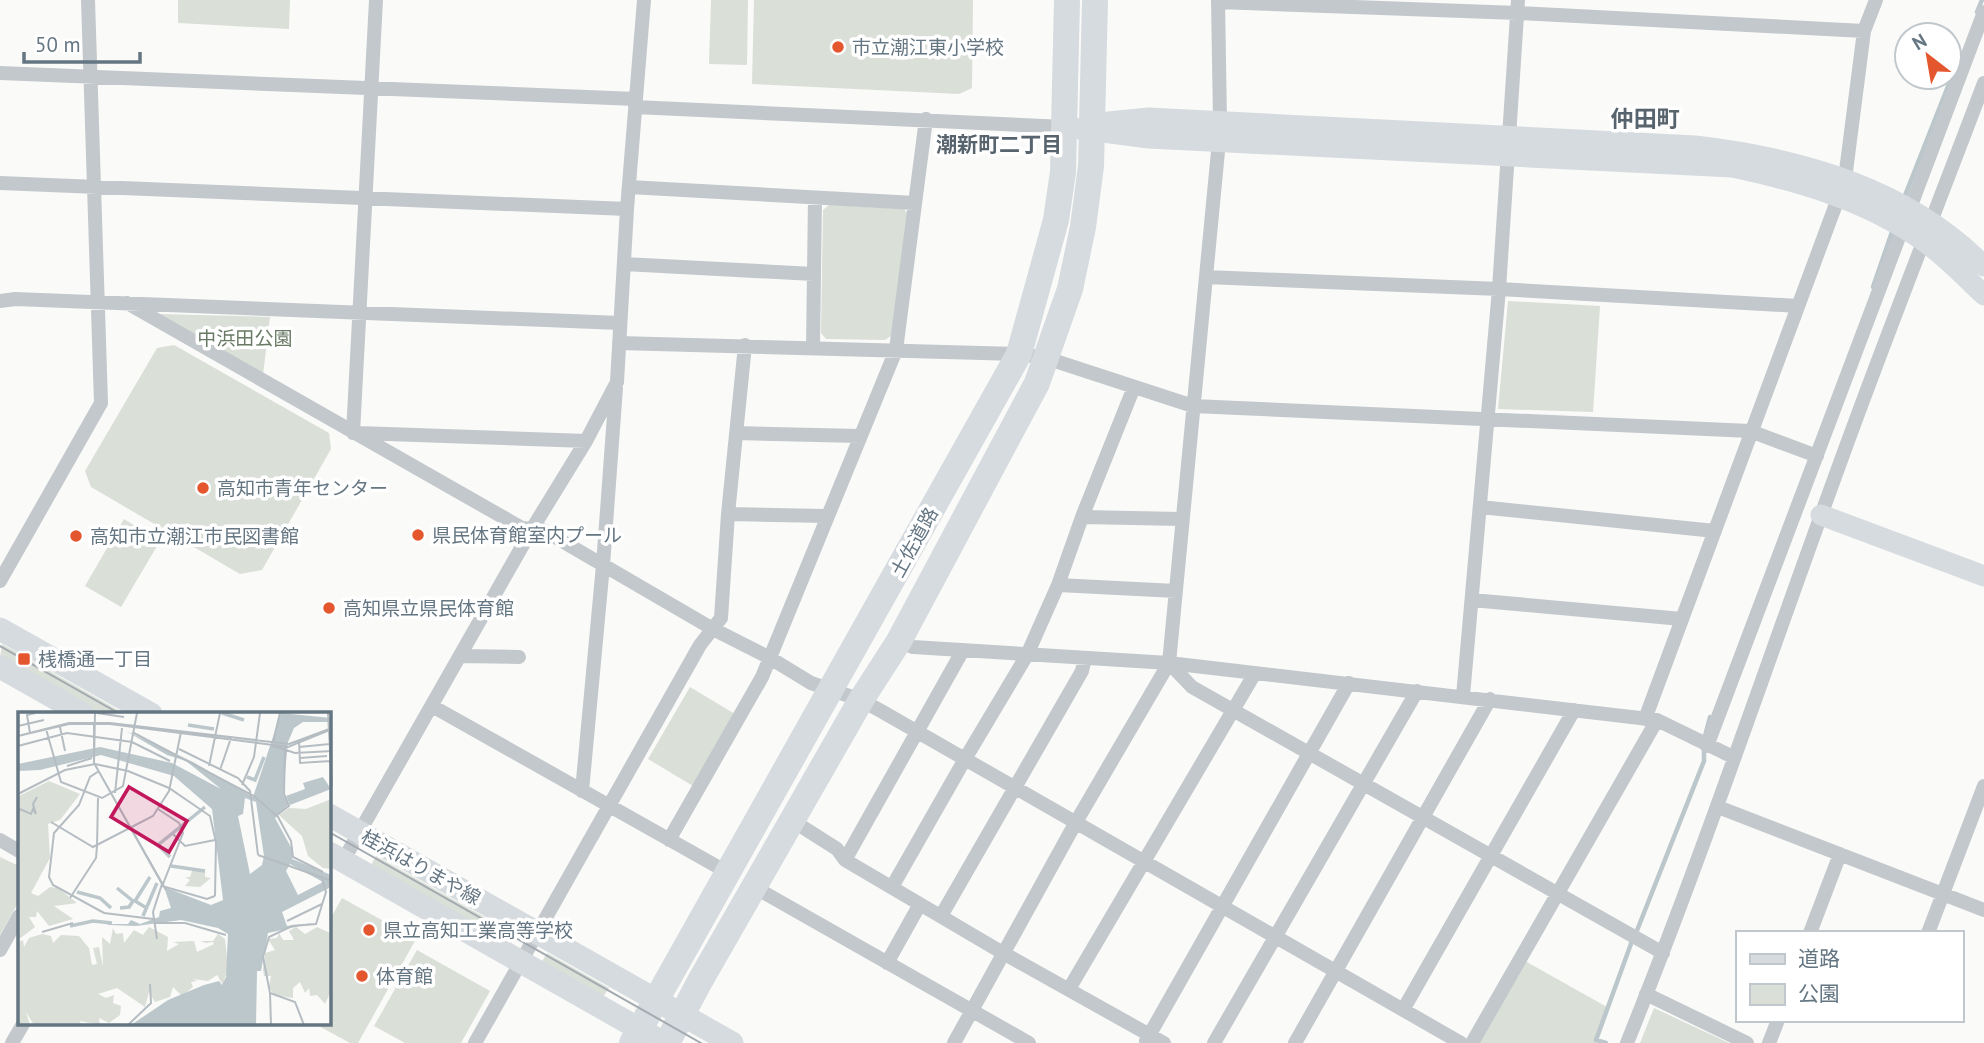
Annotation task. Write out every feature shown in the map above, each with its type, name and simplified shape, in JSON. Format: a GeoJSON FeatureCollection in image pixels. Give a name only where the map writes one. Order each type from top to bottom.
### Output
{"type":"FeatureCollection","features":[{"type":"Feature","properties":{"kind":"highway","name":"土佐道路"},"geometry":{"type":"LineString","coordinates":[[636,1036],[1019,354],[1056,220],[1063,172],[1067,0]]}},
{"type":"Feature","properties":{"kind":"highway","name":"土佐道路"},"geometry":{"type":"LineString","coordinates":[[666,1043],[861,700],[899,641],[1037,383],[1070,289],[1091,172],[1096,0]]}},
{"type":"Feature","properties":{"kind":"main road"},"geometry":{"type":"LineString","coordinates":[[0,629],[146,712]]}},
{"type":"Feature","properties":{"kind":"main road"},"geometry":{"type":"LineString","coordinates":[[0,667],[79,712]]}},
{"type":"Feature","properties":{"kind":"main road","name":"桂浜はりまや線"},"geometry":{"type":"LineString","coordinates":[[331,817],[732,1043]]}},
{"type":"Feature","properties":{"kind":"main road","name":"桂浜はりまや線"},"geometry":{"type":"LineString","coordinates":[[336,857],[521,962],[636,1036],[666,1043]]}},
{"type":"Feature","properties":{"kind":"street"},"geometry":{"type":"LineString","coordinates":[[0,581],[101,404],[88,0]]}},
{"type":"Feature","properties":{"kind":"street"},"geometry":{"type":"LineString","coordinates":[[353,433],[376,0]]}},
{"type":"Feature","properties":{"kind":"street"},"geometry":{"type":"LineString","coordinates":[[582,791],[603,565],[644,0]]}},
{"type":"Feature","properties":{"kind":"street"},"geometry":{"type":"LineString","coordinates":[[1472,1043],[1651,720],[1682,619],[1842,188],[1864,31],[1876,0]]}},
{"type":"Feature","properties":{"kind":"street"},"geometry":{"type":"LineString","coordinates":[[954,1043],[1076,822],[1168,663],[1219,131],[1218,1],[1518,7],[1864,31]]}},
{"type":"Feature","properties":{"kind":"street"},"geometry":{"type":"LineString","coordinates":[[1463,696],[1499,289],[1518,7]]}},
{"type":"Feature","properties":{"kind":"street"},"geometry":{"type":"LineString","coordinates":[[1707,746],[1984,12]]}},
{"type":"Feature","properties":{"kind":"street"},"geometry":{"type":"LineString","coordinates":[[0,73],[372,87],[1065,127],[1092,127],[1149,118],[1219,131],[1509,146],[1695,146],[1735,150],[1788,161],[1842,188],[1870,189],[1906,219],[1927,232],[1984,295]]}},
{"type":"Feature","properties":{"kind":"street"},"geometry":{"type":"LineString","coordinates":[[1627,1043],[1718,807],[1733,757],[1821,515],[1984,83]]}},
{"type":"Feature","properties":{"kind":"street"},"geometry":{"type":"LineString","coordinates":[[669,840],[762,677],[896,351],[926,119]]}},
{"type":"Feature","properties":{"kind":"street"},"geometry":{"type":"LineString","coordinates":[[0,183],[627,209]]}},
{"type":"Feature","properties":{"kind":"street"},"geometry":{"type":"LineString","coordinates":[[629,187],[915,203]]}},
{"type":"Feature","properties":{"kind":"street"},"geometry":{"type":"LineString","coordinates":[[813,348],[816,198]]}},
{"type":"Feature","properties":{"kind":"street"},"geometry":{"type":"LineString","coordinates":[[1927,232],[1948,234],[1984,265]]}},
{"type":"Feature","properties":{"kind":"street"},"geometry":{"type":"LineString","coordinates":[[624,264],[814,274]]}},
{"type":"Feature","properties":{"kind":"street"},"geometry":{"type":"LineString","coordinates":[[1206,277],[1499,289],[1798,306]]}},
{"type":"Feature","properties":{"kind":"street"},"geometry":{"type":"LineString","coordinates":[[0,301],[15,299],[620,323]]}},
{"type":"Feature","properties":{"kind":"street"},"geometry":{"type":"LineString","coordinates":[[127,303],[523,528],[543,530],[811,683],[861,700],[1461,1043]]}},
{"type":"Feature","properties":{"kind":"street"},"geometry":{"type":"LineString","coordinates":[[619,343],[1019,354],[1046,358],[1193,406],[1750,431],[1817,456]]}},
{"type":"Feature","properties":{"kind":"street"},"geometry":{"type":"LineString","coordinates":[[475,1043],[700,645],[721,618],[728,514],[745,345]]}},
{"type":"Feature","properties":{"kind":"street"},"geometry":{"type":"LineString","coordinates":[[336,857],[360,833],[532,529],[586,441],[617,382]]}},
{"type":"Feature","properties":{"kind":"street"},"geometry":{"type":"LineString","coordinates":[[892,887],[1027,655],[1058,585],[1134,387]]}},
{"type":"Feature","properties":{"kind":"street"},"geometry":{"type":"LineString","coordinates":[[353,433],[586,441]]}},
{"type":"Feature","properties":{"kind":"street"},"geometry":{"type":"LineString","coordinates":[[736,433],[860,436]]}},
{"type":"Feature","properties":{"kind":"street"},"geometry":{"type":"LineString","coordinates":[[1480,507],[1715,531]]}},
{"type":"Feature","properties":{"kind":"street"},"geometry":{"type":"LineString","coordinates":[[728,514],[826,516]]}},
{"type":"Feature","properties":{"kind":"street"},"geometry":{"type":"LineString","coordinates":[[1821,515],[1984,576]]}},
{"type":"Feature","properties":{"kind":"street"},"geometry":{"type":"LineString","coordinates":[[1082,517],[1182,519]]}},
{"type":"Feature","properties":{"kind":"street"},"geometry":{"type":"LineString","coordinates":[[1058,585],[1176,590]]}},
{"type":"Feature","properties":{"kind":"street"},"geometry":{"type":"LineString","coordinates":[[1472,600],[1682,619]]}},
{"type":"Feature","properties":{"kind":"street"},"geometry":{"type":"LineString","coordinates":[[899,641],[913,647],[1168,663],[1651,720],[1733,757]]}},
{"type":"Feature","properties":{"kind":"street"},"geometry":{"type":"LineString","coordinates":[[845,860],[963,650]]}},
{"type":"Feature","properties":{"kind":"street"},"geometry":{"type":"LineString","coordinates":[[460,656],[519,657]]}},
{"type":"Feature","properties":{"kind":"street"},"geometry":{"type":"LineString","coordinates":[[941,916],[1082,671],[1085,658]]}},
{"type":"Feature","properties":{"kind":"street"},"geometry":{"type":"LineString","coordinates":[[1168,663],[1192,687],[1662,953]]}},
{"type":"Feature","properties":{"kind":"street"},"geometry":{"type":"LineString","coordinates":[[1069,989],[1255,673]]}},
{"type":"Feature","properties":{"kind":"street"},"geometry":{"type":"LineString","coordinates":[[1147,1039],[1349,683]]}},
{"type":"Feature","properties":{"kind":"street"},"geometry":{"type":"LineString","coordinates":[[1214,1043],[1417,691]]}},
{"type":"Feature","properties":{"kind":"street"},"geometry":{"type":"LineString","coordinates":[[1295,1043],[1490,699]]}},
{"type":"Feature","properties":{"kind":"street"},"geometry":{"type":"LineString","coordinates":[[432,706],[727,872]]}},
{"type":"Feature","properties":{"kind":"street"},"geometry":{"type":"LineString","coordinates":[[1403,1010],[1574,710]]}},
{"type":"Feature","properties":{"kind":"street"},"geometry":{"type":"LineString","coordinates":[[1929,931],[1984,786]]}},
{"type":"Feature","properties":{"kind":"street"},"geometry":{"type":"LineString","coordinates":[[1718,807],[1984,910]]}},
{"type":"Feature","properties":{"kind":"street"},"geometry":{"type":"LineString","coordinates":[[793,821],[836,849],[845,860],[1069,989],[1147,1039],[1164,1043]]}},
{"type":"Feature","properties":{"kind":"street"},"geometry":{"type":"LineString","coordinates":[[0,840],[18,850]]}},
{"type":"Feature","properties":{"kind":"street"},"geometry":{"type":"LineString","coordinates":[[1811,931],[1840,855]]}},
{"type":"Feature","properties":{"kind":"street"},"geometry":{"type":"LineString","coordinates":[[754,887],[1029,1043]]}},
{"type":"Feature","properties":{"kind":"street"},"geometry":{"type":"LineString","coordinates":[[887,962],[920,904]]}},
{"type":"Feature","properties":{"kind":"street"},"geometry":{"type":"LineString","coordinates":[[0,950],[18,918]]}},
{"type":"Feature","properties":{"kind":"street"},"geometry":{"type":"LineString","coordinates":[[1646,994],[1747,1043]]}},
{"type":"Feature","properties":{"kind":"street"},"geometry":{"type":"LineString","coordinates":[[1769,1043],[1777,1022]]}},
{"type":"Feature","properties":{"kind":"street"},"geometry":{"type":"LineString","coordinates":[[12,1043],[22,1026]]}},
{"type":"Feature","properties":{"kind":"green space"},"geometry":{"type":"Polygon","coordinates":[[[178,0],[290,0],[289,29],[178,23],[178,0]]]}},
{"type":"Feature","properties":{"kind":"green space"},"geometry":{"type":"Polygon","coordinates":[[[711,0],[748,0],[747,65],[709,64],[711,0]]]}},
{"type":"Feature","properties":{"kind":"green space","name":"市立潮江東小学校"},"geometry":{"type":"Polygon","coordinates":[[[754,0],[973,0],[972,88],[959,94],[752,84],[754,0]]]}},
{"type":"Feature","properties":{"kind":"green space"},"geometry":{"type":"Polygon","coordinates":[[[829,205],[904,209],[908,214],[891,336],[885,340],[826,339],[821,333],[823,210],[829,205]]]}},
{"type":"Feature","properties":{"kind":"green space"},"geometry":{"type":"Polygon","coordinates":[[[1508,301],[1600,306],[1593,412],[1498,409],[1508,301]]]}},
{"type":"Feature","properties":{"kind":"green space","name":"中浜田公園"},"geometry":{"type":"Polygon","coordinates":[[[160,314],[270,317],[263,375],[160,314]]]}},
{"type":"Feature","properties":{"kind":"green space"},"geometry":{"type":"Polygon","coordinates":[[[174,345],[329,433],[331,449],[262,570],[240,574],[91,487],[85,471],[157,348],[174,345]]]}},
{"type":"Feature","properties":{"kind":"green space"},"geometry":{"type":"Polygon","coordinates":[[[124,519],[160,541],[121,607],[85,586],[124,519]]]}},
{"type":"Feature","properties":{"kind":"green space"},"geometry":{"type":"Polygon","coordinates":[[[2,644],[121,712],[95,712],[0,658],[2,644]]]}},
{"type":"Feature","properties":{"kind":"green space"},"geometry":{"type":"Polygon","coordinates":[[[690,687],[735,714],[693,786],[648,759],[690,687]]]}},
{"type":"Feature","properties":{"kind":"green space"},"geometry":{"type":"Polygon","coordinates":[[[376,856],[516,935],[510,946],[370,867],[376,856]]]}},
{"type":"Feature","properties":{"kind":"green space"},"geometry":{"type":"Polygon","coordinates":[[[0,857],[18,866],[18,903],[0,935],[0,857]]]}},
{"type":"Feature","properties":{"kind":"green space","name":"体育館"},"geometry":{"type":"Polygon","coordinates":[[[342,898],[416,939],[358,1043],[350,1043],[319,1026],[331,1026],[331,917],[342,898]]]}},
{"type":"Feature","properties":{"kind":"green space"},"geometry":{"type":"Polygon","coordinates":[[[417,950],[490,991],[461,1043],[405,1043],[374,1026],[417,950]]]}},
{"type":"Feature","properties":{"kind":"green space"},"geometry":{"type":"Polygon","coordinates":[[[547,953],[609,988],[601,1000],[540,965],[547,953]]]}},
{"type":"Feature","properties":{"kind":"green space"},"geometry":{"type":"Polygon","coordinates":[[[1525,961],[1607,1007],[1596,1043],[1479,1043],[1525,961]]]}},
{"type":"Feature","properties":{"kind":"green space"},"geometry":{"type":"Polygon","coordinates":[[[1654,1008],[1729,1043],[1640,1043],[1654,1008]]]}},
{"type":"Feature","properties":{"kind":"waterway"},"geometry":{"type":"LineString","coordinates":[[1977,12],[1982,0]]}},
{"type":"Feature","properties":{"kind":"waterway"},"geometry":{"type":"LineString","coordinates":[[1904,198],[1946,91]]}},
{"type":"Feature","properties":{"kind":"waterway"},"geometry":{"type":"LineString","coordinates":[[1873,287],[1893,229]]}},
{"type":"Feature","properties":{"kind":"waterway"},"geometry":{"type":"LineString","coordinates":[[1705,736],[1710,717]]}},
{"type":"Feature","properties":{"kind":"waterway"},"geometry":{"type":"LineString","coordinates":[[1636,933],[1704,761],[1704,748]]}},
{"type":"Feature","properties":{"kind":"waterway"},"geometry":{"type":"LineString","coordinates":[[1606,1043],[1596,1040],[1632,941]]}},
{"type":"Feature","properties":{"kind":"tram line"},"geometry":{"type":"LineString","coordinates":[[0,646],[116,712]]}},
{"type":"Feature","properties":{"kind":"tram line"},"geometry":{"type":"LineString","coordinates":[[331,833],[701,1043]]}},
{"type":"Feature","properties":{"kind":"place","name":"市立潮江東小学校"},"geometry":{"type":"Point","coordinates":[838,47]}},
{"type":"Feature","properties":{"kind":"place","name":"高知市青年センター"},"geometry":{"type":"Point","coordinates":[203,488]}},
{"type":"Feature","properties":{"kind":"place","name":"県民体育館室内プール"},"geometry":{"type":"Point","coordinates":[418,535]}},
{"type":"Feature","properties":{"kind":"place","name":"高知市立潮江市民図書館"},"geometry":{"type":"Point","coordinates":[76,536]}},
{"type":"Feature","properties":{"kind":"place","name":"高知県立県民体育館"},"geometry":{"type":"Point","coordinates":[329,608]}},
{"type":"Feature","properties":{"kind":"place","name":"桟橋通一丁目"},"geometry":{"type":"Point","coordinates":[24,659]}},
{"type":"Feature","properties":{"kind":"place","name":"県立高知工業高等学校"},"geometry":{"type":"Point","coordinates":[369,930]}},
{"type":"Feature","properties":{"kind":"place","name":"体育館"},"geometry":{"type":"Point","coordinates":[362,976]}},
{"type":"Feature","properties":{"kind":"district","name":"仲田町"},"geometry":{"type":"Point","coordinates":[1645,119]}},
{"type":"Feature","properties":{"kind":"district","name":"潮新町二丁目"},"geometry":{"type":"Point","coordinates":[999,145]}}]}
